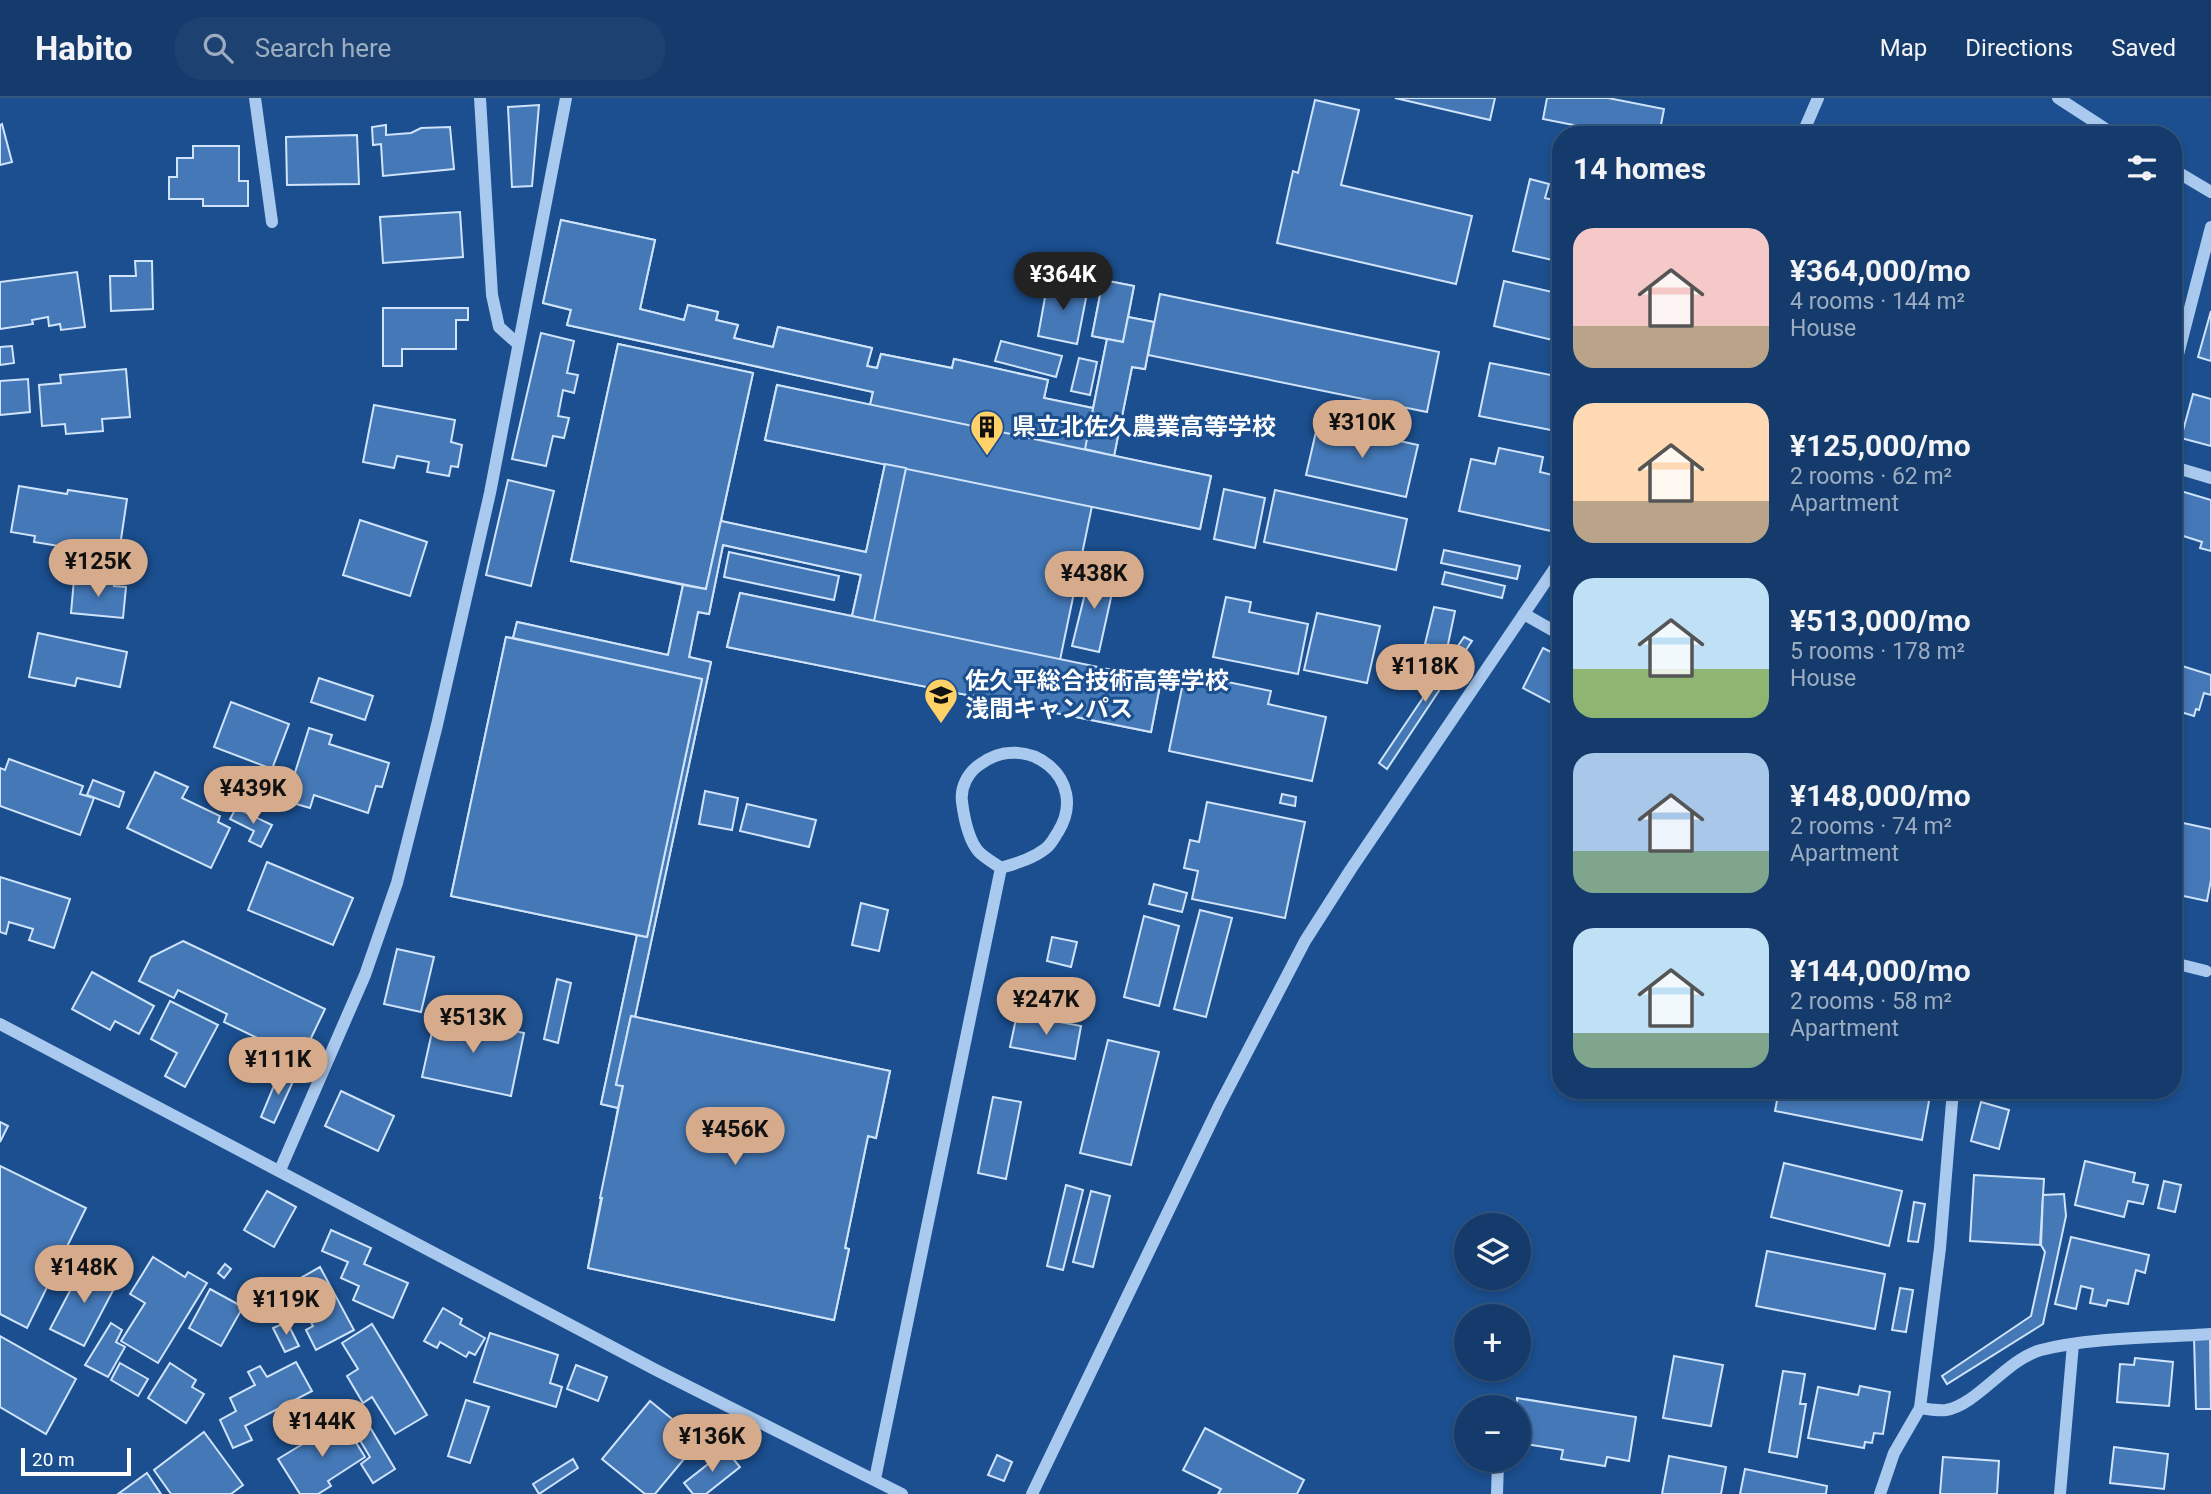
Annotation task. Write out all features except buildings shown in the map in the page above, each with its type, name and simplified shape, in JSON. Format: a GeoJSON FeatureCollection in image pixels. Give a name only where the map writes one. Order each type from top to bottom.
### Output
{"type":"FeatureCollection","features":[{"type":"Feature","properties":{"kind":"street"},"geometry":{"type":"LineString","coordinates":[[255,98],[272,222]]}},
{"type":"Feature","properties":{"kind":"street"},"geometry":{"type":"LineString","coordinates":[[480,98],[492,295],[499,327],[519,344]]}},
{"type":"Feature","properties":{"kind":"street"},"geometry":{"type":"LineString","coordinates":[[280,1170],[366,975],[397,883],[437,725],[487,507],[566,98]]}},
{"type":"Feature","properties":{"kind":"street"},"geometry":{"type":"LineString","coordinates":[[1806,126],[1818,98]]}},
{"type":"Feature","properties":{"kind":"street"},"geometry":{"type":"LineString","coordinates":[[2058,98],[2101,126]]}},
{"type":"Feature","properties":{"kind":"street"},"geometry":{"type":"LineString","coordinates":[[2182,175],[2211,192]]}},
{"type":"Feature","properties":{"kind":"street"},"geometry":{"type":"LineString","coordinates":[[2182,339],[2211,227]]}},
{"type":"Feature","properties":{"kind":"street"},"geometry":{"type":"LineString","coordinates":[[2182,469],[2211,478]]}},
{"type":"Feature","properties":{"kind":"street"},"geometry":{"type":"LineString","coordinates":[[1032,1494],[1219,1106],[1306,941],[1351,869],[1552,572]]}},
{"type":"Feature","properties":{"kind":"street"},"geometry":{"type":"LineString","coordinates":[[1524,614],[1552,630]]}},
{"type":"Feature","properties":{"kind":"street"},"geometry":{"type":"LineString","coordinates":[[1016,751],[1038,756],[1060,776],[1067,805],[1061,826],[1048,847],[1027,860],[1001,868],[978,851],[968,828],[961,798],[968,773],[987,758],[1016,751]]}},
{"type":"Feature","properties":{"kind":"street"},"geometry":{"type":"LineString","coordinates":[[875,1479],[1001,868]]}},
{"type":"Feature","properties":{"kind":"street"},"geometry":{"type":"LineString","coordinates":[[2182,965],[2206,971]]}},
{"type":"Feature","properties":{"kind":"street"},"geometry":{"type":"LineString","coordinates":[[0,1024],[656,1370],[902,1494]]}},
{"type":"Feature","properties":{"kind":"street"},"geometry":{"type":"LineString","coordinates":[[1880,1494],[1894,1453],[1920,1408],[1940,1248],[1952,1099]]}},
{"type":"Feature","properties":{"kind":"street"},"geometry":{"type":"LineString","coordinates":[[1920,1408],[1947,1410],[1967,1400],[2005,1369],[2038,1350],[2073,1344],[2211,1334]]}},
{"type":"Feature","properties":{"kind":"street"},"geometry":{"type":"LineString","coordinates":[[2060,1494],[2073,1344]]}},
{"type":"Feature","properties":{"kind":"street"},"geometry":{"type":"LineString","coordinates":[[1497,1494],[1498,1472]]}},
{"type":"Feature","properties":{"kind":"place","name":"県立北佐久農業高等学校"},"geometry":{"type":"Point","coordinates":[987,457]}},
{"type":"Feature","properties":{"kind":"place","name":"佐久平総合技術高等学校 浅間キャンパス"},"geometry":{"type":"Point","coordinates":[941,725]}}]}
